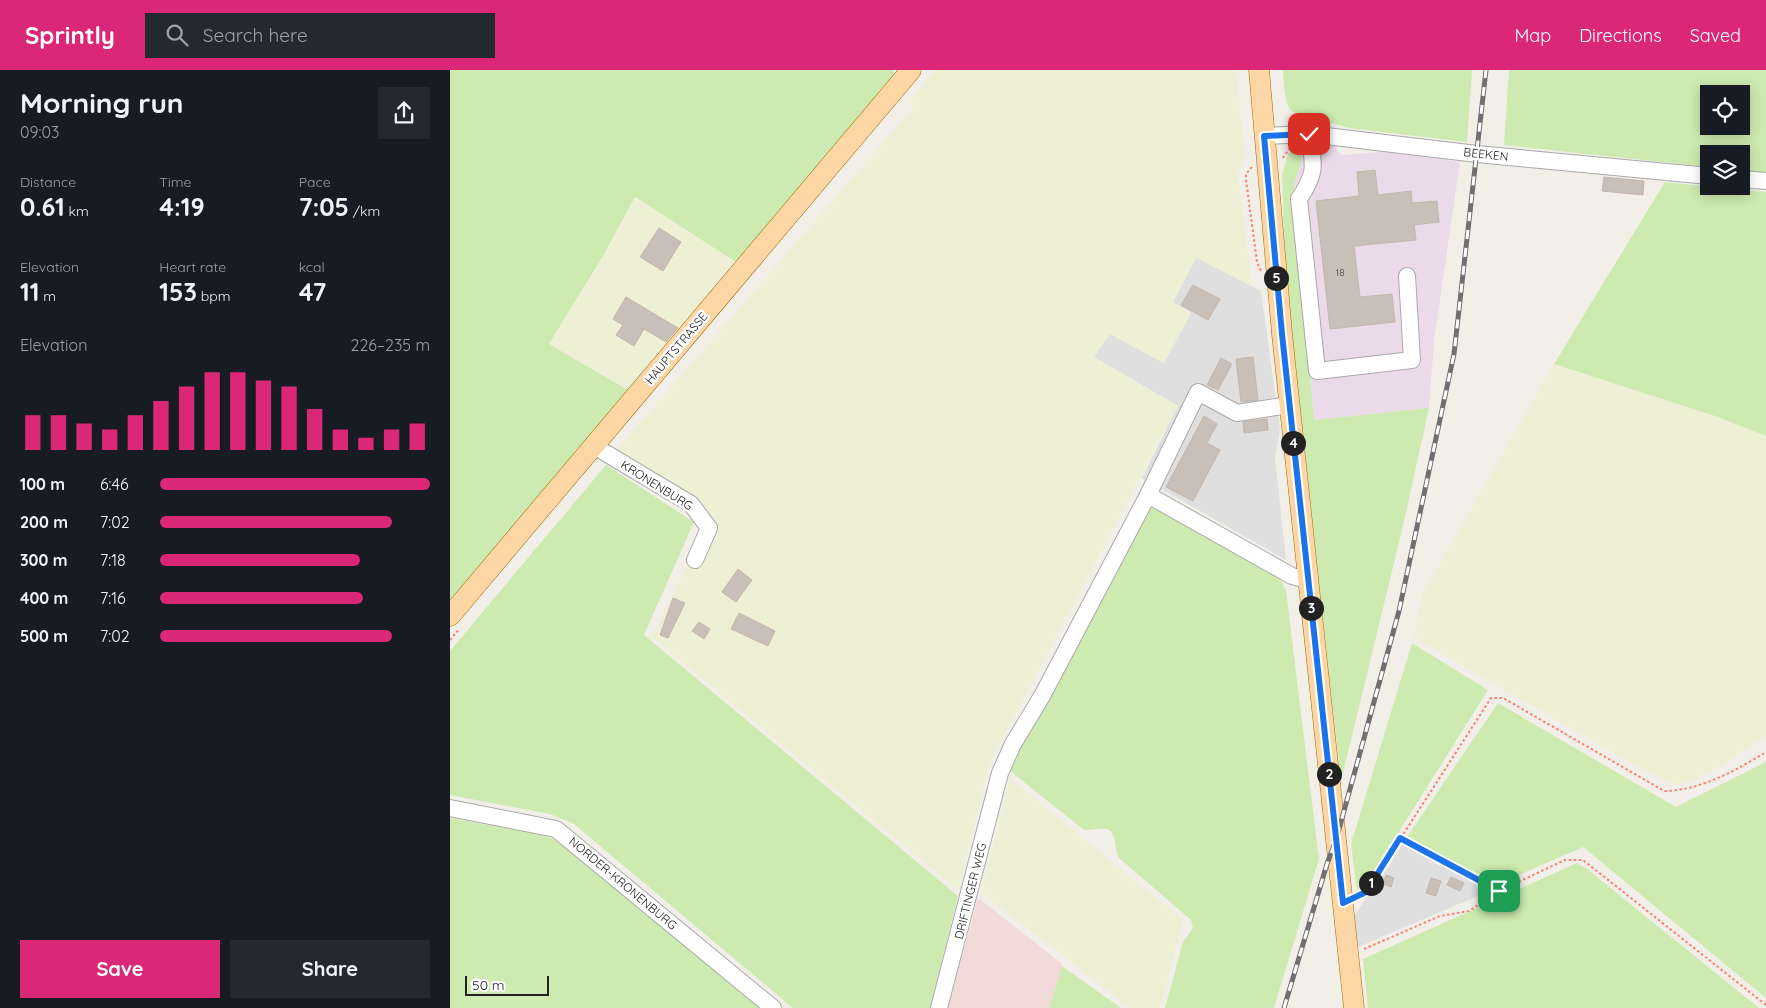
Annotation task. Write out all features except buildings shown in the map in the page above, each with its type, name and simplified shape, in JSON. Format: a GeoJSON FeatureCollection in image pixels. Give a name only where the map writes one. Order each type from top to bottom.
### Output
{"type":"FeatureCollection","features":[{"type":"Feature","properties":{"kind":"main road"},"geometry":{"type":"LineString","coordinates":[[1259,70],[1289,405],[1354,1008]]}},
{"type":"Feature","properties":{"kind":"main road","name":"HAUPTSTRASSE"},"geometry":{"type":"LineString","coordinates":[[450,616],[906,75]]}},
{"type":"Feature","properties":{"kind":"street","name":"BEEKEN"},"geometry":{"type":"LineString","coordinates":[[1264,136],[1309,134],[1477,154],[1700,175]]}},
{"type":"Feature","properties":{"kind":"street"},"geometry":{"type":"LineString","coordinates":[[1309,134],[1314,168],[1308,186],[1299,199],[1317,371],[1412,360],[1407,276]]}},
{"type":"Feature","properties":{"kind":"street"},"geometry":{"type":"LineString","coordinates":[[1750,180],[1766,181]]}},
{"type":"Feature","properties":{"kind":"street","name":"DRIFTINGER WEG"},"geometry":{"type":"LineString","coordinates":[[940,1008],[1000,773],[1148,495],[1198,392],[1237,413],[1289,405]]}},
{"type":"Feature","properties":{"kind":"street","name":"KRONENBURG"},"geometry":{"type":"LineString","coordinates":[[594,446],[690,504],[700,513],[709,528],[695,560]]}},
{"type":"Feature","properties":{"kind":"street"},"geometry":{"type":"LineString","coordinates":[[1148,495],[1292,576],[1308,580]]}},
{"type":"Feature","properties":{"kind":"street","name":"NORDER-KRONENBURG"},"geometry":{"type":"LineString","coordinates":[[450,808],[556,828],[773,1008]]}},
{"type":"Feature","properties":{"kind":"path"},"geometry":{"type":"LineString","coordinates":[[1343,903],[1366,892],[1491,698],[1495,696],[1503,698],[1664,791],[1676,791],[1699,784],[1747,764],[1766,752]]}},
{"type":"Feature","properties":{"kind":"path"},"geometry":{"type":"LineString","coordinates":[[1400,838],[1499,891]]}},
{"type":"Feature","properties":{"kind":"path"},"geometry":{"type":"LineString","coordinates":[[1349,956],[1440,916],[1469,911],[1499,891],[1565,860],[1583,860],[1766,1005]]}},
{"type":"Feature","properties":{"kind":"shaded area"},"geometry":{"type":"Polygon","coordinates":[[[1334,145],[1340,154],[1347,155],[1387,151],[1460,162],[1434,341],[1429,408],[1314,420],[1294,184],[1303,153],[1302,147],[1334,145]]]}},
{"type":"Feature","properties":{"kind":"shaded area"},"geometry":{"type":"Polygon","coordinates":[[[1196,257],[1261,291],[1280,429],[1275,459],[1286,560],[1142,478],[1178,406],[1094,357],[1110,334],[1164,363],[1191,313],[1172,303],[1196,257]]]}},
{"type":"Feature","properties":{"kind":"shaded area"},"geometry":{"type":"Polygon","coordinates":[[[1401,843],[1490,891],[1358,947],[1354,917],[1401,843]]]}},
{"type":"Feature","properties":{"kind":"shaded area"},"geometry":{"type":"Polygon","coordinates":[[[978,898],[1060,962],[1062,966],[1049,1008],[948,1008],[978,898]]]}},
{"type":"Feature","properties":{"kind":"green space"},"geometry":{"type":"Polygon","coordinates":[[[450,70],[893,70],[894,74],[739,264],[635,197],[604,254],[549,344],[633,393],[588,439],[450,600],[450,70]]]}},
{"type":"Feature","properties":{"kind":"green space"},"geometry":{"type":"Polygon","coordinates":[[[935,70],[1236,70],[1245,156],[1238,174],[1252,286],[1196,258],[1173,302],[1191,313],[1164,363],[1110,334],[1094,357],[1178,406],[995,753],[988,770],[959,891],[652,637],[703,534],[713,528],[615,452],[914,107],[908,104],[935,70]]]}},
{"type":"Feature","properties":{"kind":"green space"},"geometry":{"type":"Polygon","coordinates":[[[1283,70],[1472,70],[1467,142],[1349,128],[1306,118],[1292,111],[1288,106],[1283,70]]]}},
{"type":"Feature","properties":{"kind":"green space"},"geometry":{"type":"Polygon","coordinates":[[[1509,70],[1766,70],[1766,173],[1750,171],[1750,145],[1700,145],[1700,166],[1504,145],[1509,70]]]}},
{"type":"Feature","properties":{"kind":"green space"},"geometry":{"type":"Polygon","coordinates":[[[1302,147],[1302,159],[1294,184],[1314,420],[1429,408],[1403,526],[1341,781],[1286,286],[1282,174],[1288,154],[1292,150],[1302,147]]]}},
{"type":"Feature","properties":{"kind":"green space"},"geometry":{"type":"Polygon","coordinates":[[[1665,182],[1700,185],[1700,195],[1750,195],[1750,190],[1766,192],[1766,436],[1718,417],[1554,364],[1665,182]]]}},
{"type":"Feature","properties":{"kind":"green space"},"geometry":{"type":"Polygon","coordinates":[[[635,197],[739,264],[633,393],[549,344],[604,254],[635,197]]]}},
{"type":"Feature","properties":{"kind":"green space"},"geometry":{"type":"Polygon","coordinates":[[[1554,364],[1718,417],[1766,436],[1766,736],[1715,770],[1688,782],[1673,784],[1638,767],[1413,637],[1423,593],[1554,364]]]}},
{"type":"Feature","properties":{"kind":"green space"},"geometry":{"type":"Polygon","coordinates":[[[606,465],[694,522],[644,635],[958,896],[930,1008],[793,1008],[574,824],[550,814],[450,795],[450,651],[606,465]]]}},
{"type":"Feature","properties":{"kind":"green space"},"geometry":{"type":"Polygon","coordinates":[[[1151,504],[1279,576],[1286,591],[1319,859],[1274,1008],[1165,1008],[1183,942],[1193,928],[1191,920],[1119,858],[1113,834],[1110,831],[1107,829],[1083,829],[1010,771],[1011,764],[1151,504]]]}},
{"type":"Feature","properties":{"kind":"green space"},"geometry":{"type":"Polygon","coordinates":[[[1412,643],[1488,690],[1370,878],[1357,890],[1351,844],[1412,643]]]}},
{"type":"Feature","properties":{"kind":"green space"},"geometry":{"type":"Polygon","coordinates":[[[1498,703],[1676,807],[1766,762],[1766,998],[1583,847],[1496,885],[1407,837],[1498,703]]]}},
{"type":"Feature","properties":{"kind":"green space"},"geometry":{"type":"Polygon","coordinates":[[[1010,778],[1183,920],[1160,1008],[1130,1008],[981,892],[1010,778]]]}},
{"type":"Feature","properties":{"kind":"green space"},"geometry":{"type":"Polygon","coordinates":[[[450,818],[542,835],[558,841],[763,1008],[450,1008],[450,818]]]}},
{"type":"Feature","properties":{"kind":"green space"},"geometry":{"type":"Polygon","coordinates":[[[1577,863],[1587,869],[1759,1008],[1368,1008],[1363,959],[1577,863]]]}},
{"type":"Feature","properties":{"kind":"green space"},"geometry":{"type":"Polygon","coordinates":[[[1062,966],[1121,1008],[1049,1008],[1062,966]]]}},
{"type":"Feature","properties":{"kind":"railway"},"geometry":{"type":"LineString","coordinates":[[1284,1008],[1327,864],[1336,840],[1399,611],[1454,354],[1486,70]]}},
{"type":"Feature","properties":{"kind":"route"},"geometry":{"type":"LineString","coordinates":[[1309,134],[1295,133],[1264,136],[1277,286],[1343,903],[1366,892],[1400,838],[1499,891]]}}]}
